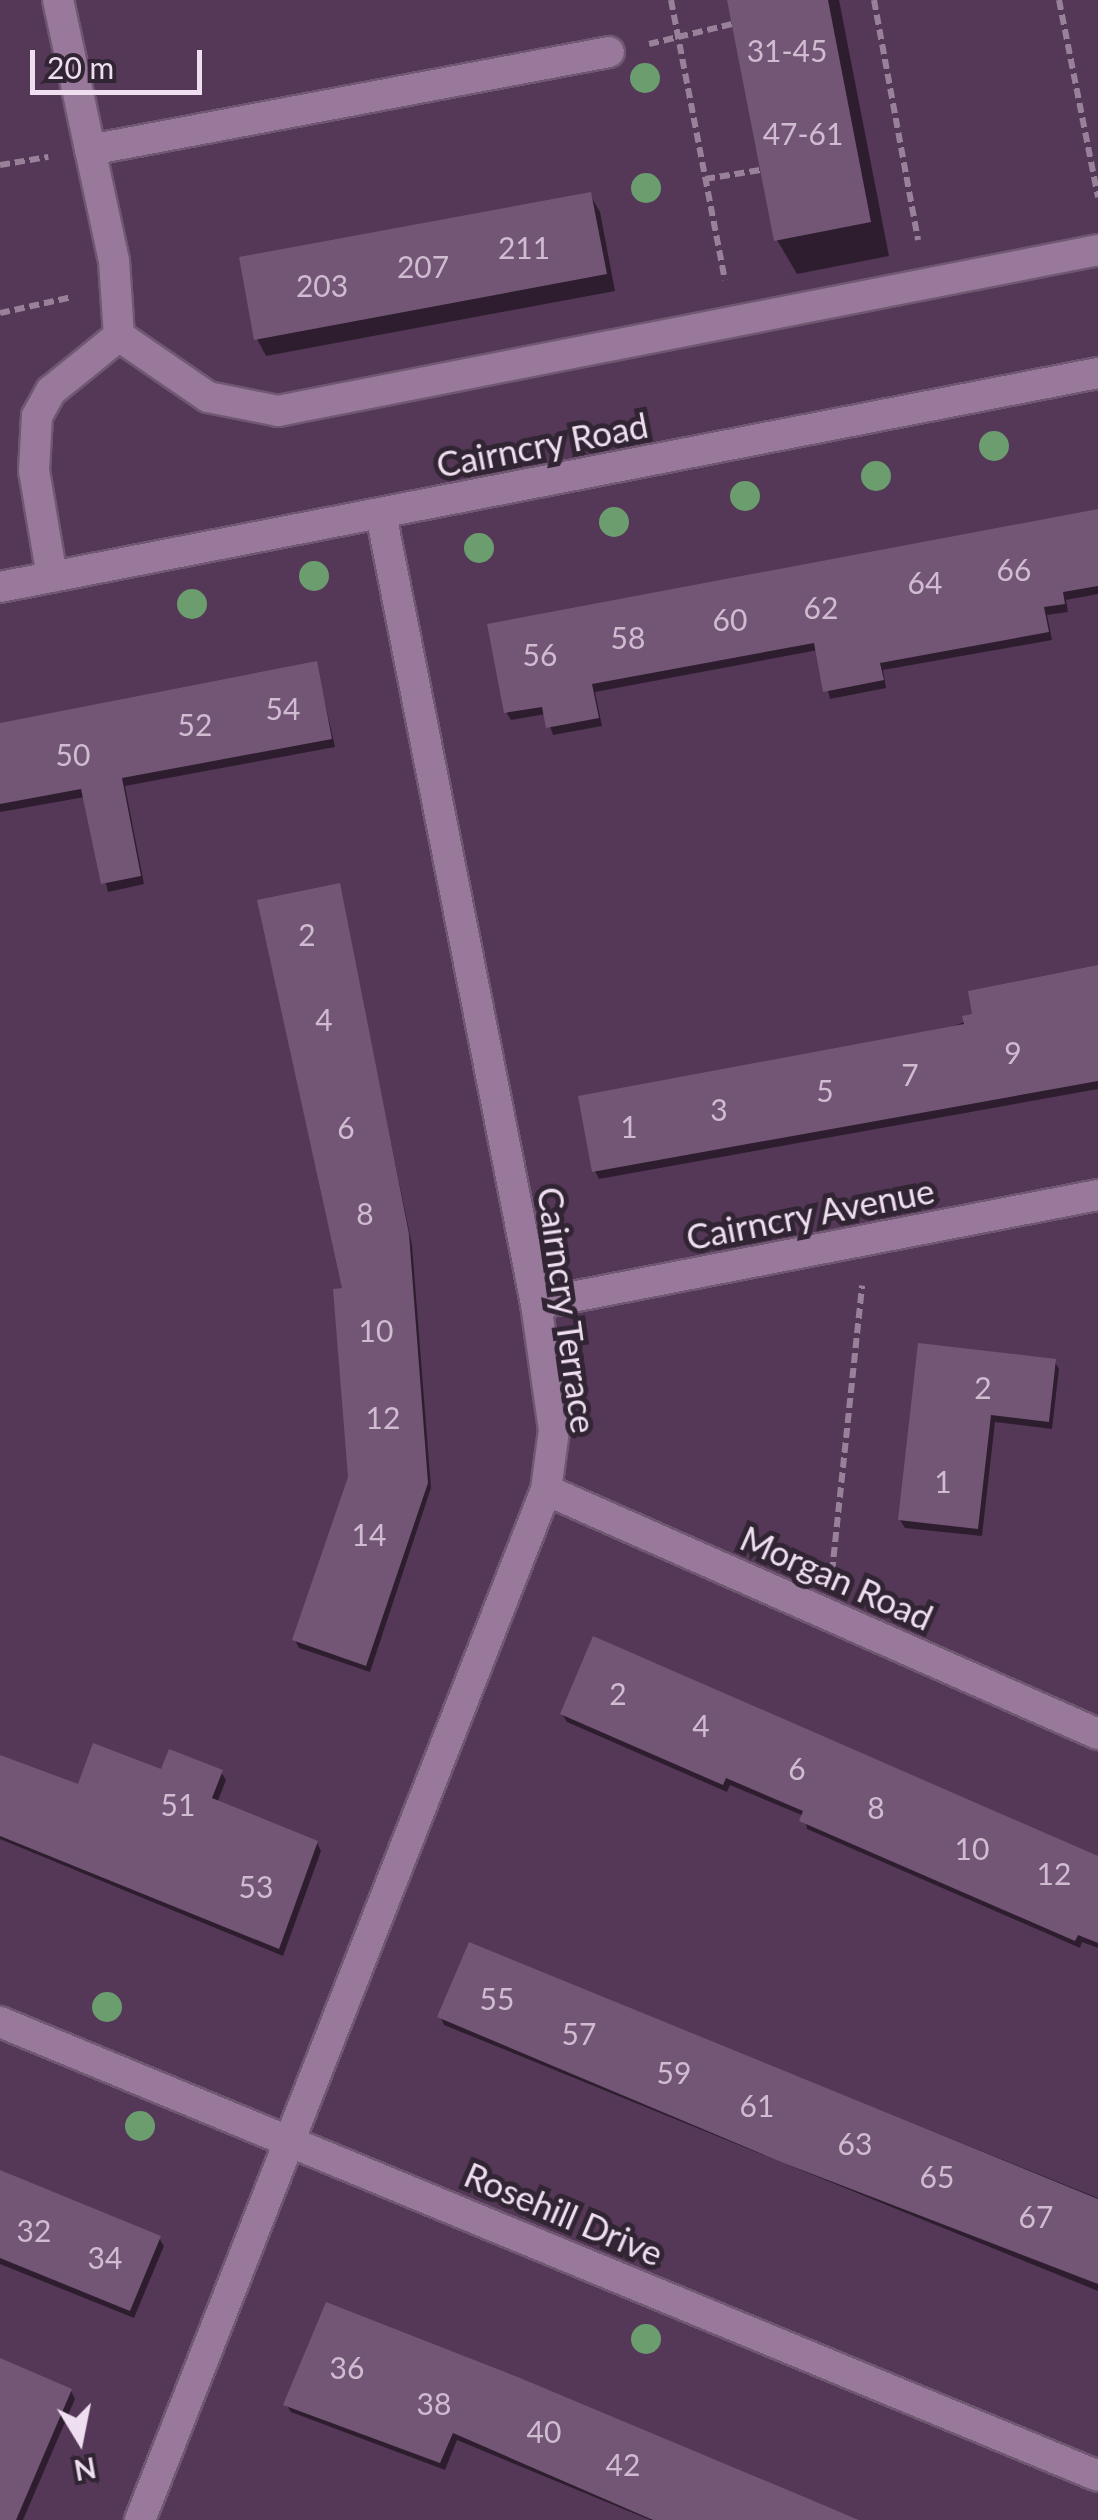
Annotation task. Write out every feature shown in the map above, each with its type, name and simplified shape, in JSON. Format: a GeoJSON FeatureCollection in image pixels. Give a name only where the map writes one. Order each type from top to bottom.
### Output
{"type":"FeatureCollection","features":[{"type":"Feature","properties":{"kind":"street"},"geometry":{"type":"LineString","coordinates":[[58,0],[118,288],[120,336]]}},
{"type":"Feature","properties":{"kind":"street"},"geometry":{"type":"LineString","coordinates":[[90,150],[609,52]]}},
{"type":"Feature","properties":{"kind":"street"},"geometry":{"type":"LineString","coordinates":[[120,336],[208,397],[278,411],[926,280],[1098,250]]}},
{"type":"Feature","properties":{"kind":"street"},"geometry":{"type":"LineString","coordinates":[[52,577],[34,472],[37,416],[52,390],[120,336]]}},
{"type":"Feature","properties":{"kind":"street","name":"Cairncry Road"},"geometry":{"type":"LineString","coordinates":[[0,587],[1098,373]]}},
{"type":"Feature","properties":{"kind":"street","name":"Cairncry Terrace"},"geometry":{"type":"LineString","coordinates":[[140,2520],[546,1490],[554,1430],[536,1304],[381,514]]}},
{"type":"Feature","properties":{"kind":"street","name":"Cairncry Avenue"},"geometry":{"type":"LineString","coordinates":[[536,1304],[1098,1195]]}},
{"type":"Feature","properties":{"kind":"street","name":"Morgan Road"},"geometry":{"type":"LineString","coordinates":[[546,1490],[1098,1734]]}},
{"type":"Feature","properties":{"kind":"street","name":"Rosehill Drive"},"geometry":{"type":"LineString","coordinates":[[0,2022],[1098,2476]]}},
{"type":"Feature","properties":{"kind":"path"},"geometry":{"type":"LineString","coordinates":[[670,0],[732,320]]}},
{"type":"Feature","properties":{"kind":"path"},"geometry":{"type":"LineString","coordinates":[[874,0],[926,280]]}},
{"type":"Feature","properties":{"kind":"path"},"geometry":{"type":"LineString","coordinates":[[1059,0],[1098,197]]}},
{"type":"Feature","properties":{"kind":"path"},"geometry":{"type":"LineString","coordinates":[[678,38],[732,24]]}},
{"type":"Feature","properties":{"kind":"path"},"geometry":{"type":"LineString","coordinates":[[705,179],[760,170]]}},
{"type":"Feature","properties":{"kind":"path"},"geometry":{"type":"LineString","coordinates":[[0,313],[118,288]]}},
{"type":"Feature","properties":{"kind":"path"},"geometry":{"type":"LineString","coordinates":[[828,1614],[867,1240]]}},
{"type":"Feature","properties":{"kind":"building"},"geometry":{"type":"Polygon","coordinates":[[[727,0],[828,0],[871,222],[774,241],[727,0]]]}},
{"type":"Feature","properties":{"kind":"building"},"geometry":{"type":"Polygon","coordinates":[[[591,192],[607,274],[254,340],[239,257],[591,192]]]}},
{"type":"Feature","properties":{"kind":"building"},"geometry":{"type":"Polygon","coordinates":[[[1098,509],[1098,586],[1063,592],[1065,604],[1044,607],[1049,632],[880,663],[884,680],[823,692],[814,643],[592,684],[599,718],[546,728],[542,707],[504,713],[487,624],[1098,509]]]}},
{"type":"Feature","properties":{"kind":"building"},"geometry":{"type":"Polygon","coordinates":[[[317,661],[332,739],[122,778],[141,876],[101,884],[81,789],[0,804],[0,723],[317,661]]]}},
{"type":"Feature","properties":{"kind":"building"},"geometry":{"type":"Polygon","coordinates":[[[340,883],[409,1234],[428,1483],[366,1666],[292,1640],[348,1477],[333,1289],[342,1288],[257,900],[340,883]]]}},
{"type":"Feature","properties":{"kind":"building"},"geometry":{"type":"Polygon","coordinates":[[[1098,965],[1098,1081],[592,1172],[578,1096],[964,1024],[962,1016],[972,1014],[968,991],[1098,965]]]}},
{"type":"Feature","properties":{"kind":"building"},"geometry":{"type":"Polygon","coordinates":[[[918,1343],[1056,1359],[1049,1422],[991,1415],[978,1529],[898,1520],[918,1343]]]}},
{"type":"Feature","properties":{"kind":"building"},"geometry":{"type":"Polygon","coordinates":[[[593,1636],[1098,1856],[1098,1943],[1078,1935],[1075,1941],[799,1821],[803,1811],[726,1778],[723,1785],[560,1714],[593,1636]]]}},
{"type":"Feature","properties":{"kind":"building"},"geometry":{"type":"Polygon","coordinates":[[[93,1743],[161,1769],[169,1749],[223,1770],[212,1798],[318,1841],[279,1949],[0,1836],[0,1755],[78,1784],[93,1743]]]}},
{"type":"Feature","properties":{"kind":"building"},"geometry":{"type":"Polygon","coordinates":[[[469,1942],[1098,2199],[1098,2284],[781,2162],[437,2017],[469,1942]]]}},
{"type":"Feature","properties":{"kind":"building"},"geometry":{"type":"Polygon","coordinates":[[[0,2170],[161,2236],[130,2311],[0,2258],[0,2170]]]}},
{"type":"Feature","properties":{"kind":"building"},"geometry":{"type":"Polygon","coordinates":[[[326,2302],[520,2378],[859,2520],[653,2520],[453,2433],[440,2463],[283,2405],[326,2302]]]}},
{"type":"Feature","properties":{"kind":"building"},"geometry":{"type":"Polygon","coordinates":[[[0,2358],[72,2389],[16,2520],[0,2520],[0,2358]]]}}]}
